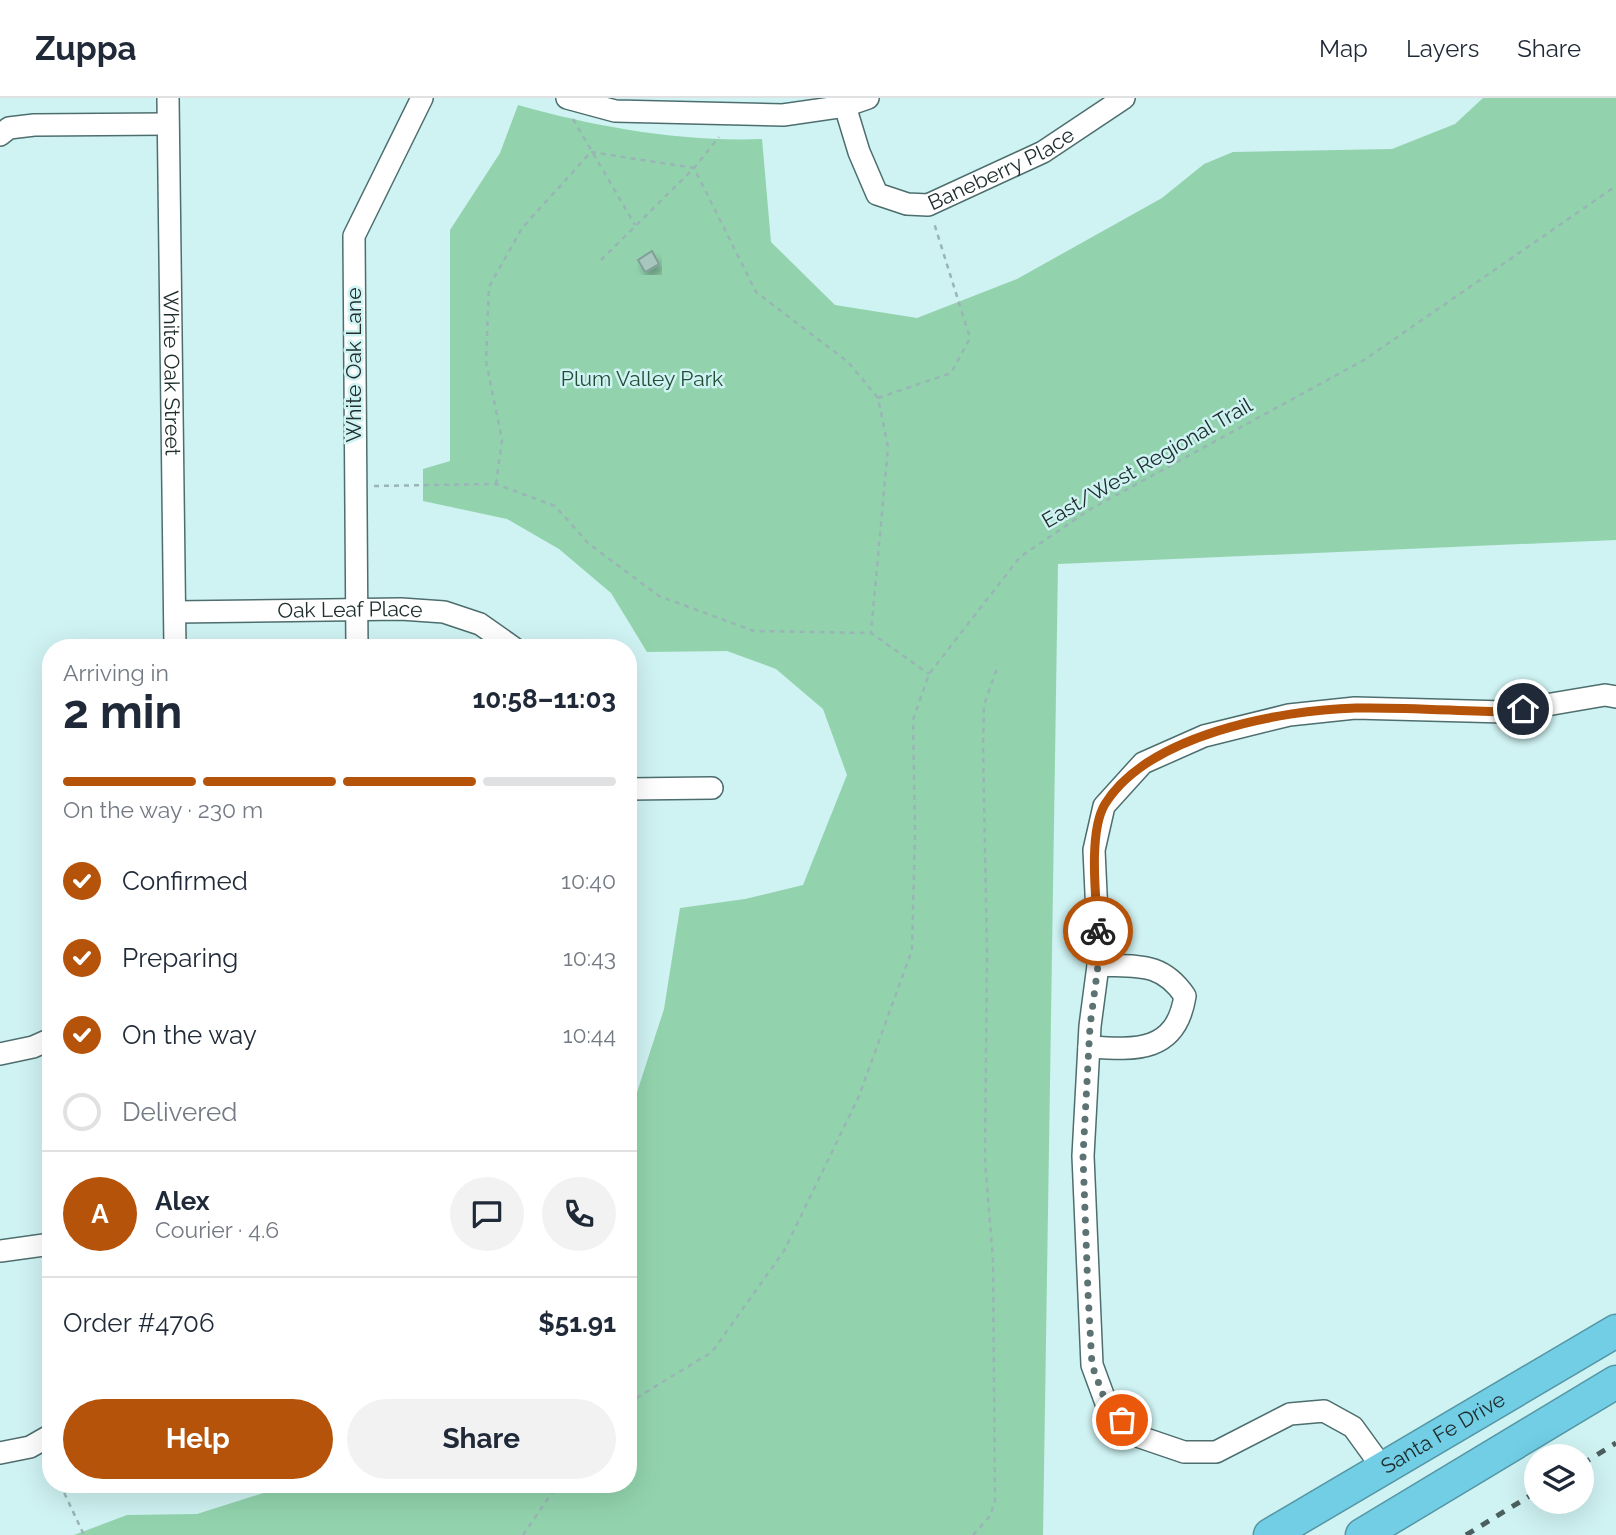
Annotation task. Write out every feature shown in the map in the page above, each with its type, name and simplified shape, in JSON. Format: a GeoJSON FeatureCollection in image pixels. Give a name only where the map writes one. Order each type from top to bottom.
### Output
{"type":"FeatureCollection","features":[{"type":"Feature","properties":{"kind":"highway","name":"Santa Fe Drive"},"geometry":{"type":"LineString","coordinates":[[1270,1535],[1616,1331]]}},
{"type":"Feature","properties":{"kind":"highway"},"geometry":{"type":"LineString","coordinates":[[1362,1535],[1616,1382]]}},
{"type":"Feature","properties":{"kind":"street","name":"White Oak Street"},"geometry":{"type":"LineString","coordinates":[[168,98],[175,639]]}},
{"type":"Feature","properties":{"kind":"street","name":"White Oak Lane"},"geometry":{"type":"LineString","coordinates":[[358,639],[354,236],[422,98]]}},
{"type":"Feature","properties":{"kind":"street"},"geometry":{"type":"LineString","coordinates":[[569,107],[783,116],[845,106],[868,98]]}},
{"type":"Feature","properties":{"kind":"street","name":"Baneberry Place"},"geometry":{"type":"LineString","coordinates":[[845,106],[859,152],[877,194],[907,204],[928,205],[1044,152],[1124,98]]}},
{"type":"Feature","properties":{"kind":"street"},"geometry":{"type":"LineString","coordinates":[[0,135],[9,128],[34,125],[167,124]]}},
{"type":"Feature","properties":{"kind":"street","name":"Oak Leaf Place"},"geometry":{"type":"LineString","coordinates":[[175,612],[444,612],[480,624],[501,639]]}},
{"type":"Feature","properties":{"kind":"street"},"geometry":{"type":"LineString","coordinates":[[1382,1467],[1353,1427],[1324,1411],[1290,1414],[1216,1452],[1184,1452],[1137,1436],[1106,1403],[1092,1365],[1083,1156],[1089,1047],[1098,965],[1094,850],[1104,806],[1143,763],[1204,736],[1289,715],[1355,708],[1506,712],[1605,695],[1616,697]]}},
{"type":"Feature","properties":{"kind":"street"},"geometry":{"type":"LineString","coordinates":[[637,789],[712,788]]}},
{"type":"Feature","properties":{"kind":"street"},"geometry":{"type":"LineString","coordinates":[[1089,1047],[1136,1050],[1168,1036],[1182,1017],[1185,996],[1172,978],[1150,968],[1098,965]]}},
{"type":"Feature","properties":{"kind":"street"},"geometry":{"type":"LineString","coordinates":[[0,1054],[42,1043]]}},
{"type":"Feature","properties":{"kind":"street"},"geometry":{"type":"LineString","coordinates":[[0,1251],[42,1245]]}},
{"type":"Feature","properties":{"kind":"street"},"geometry":{"type":"LineString","coordinates":[[0,1453],[30,1447],[42,1440]]}},
{"type":"Feature","properties":{"kind":"path"},"geometry":{"type":"LineString","coordinates":[[569,107],[591,152],[635,225]]}},
{"type":"Feature","properties":{"kind":"path"},"geometry":{"type":"LineString","coordinates":[[601,260],[694,168],[719,137]]}},
{"type":"Feature","properties":{"kind":"path"},"geometry":{"type":"LineString","coordinates":[[496,484],[502,440],[486,361],[489,287],[522,228],[591,152]]}},
{"type":"Feature","properties":{"kind":"path"},"geometry":{"type":"LineString","coordinates":[[591,152],[694,168]]}},
{"type":"Feature","properties":{"kind":"path"},"geometry":{"type":"LineString","coordinates":[[694,168],[756,292],[848,362],[878,398],[888,447],[871,633]]}},
{"type":"Feature","properties":{"kind":"path","name":"East/West Regional Trail"},"geometry":{"type":"LineString","coordinates":[[637,1398],[712,1352],[783,1251],[859,1096],[912,950],[915,832],[913,720],[929,674],[1020,557],[1089,510],[1364,360],[1616,186]]}},
{"type":"Feature","properties":{"kind":"path"},"geometry":{"type":"LineString","coordinates":[[878,398],[951,373],[971,338],[928,205]]}},
{"type":"Feature","properties":{"kind":"path"},"geometry":{"type":"LineString","coordinates":[[355,486],[496,484],[555,506],[588,543],[659,596],[754,631],[871,633],[929,674]]}},
{"type":"Feature","properties":{"kind":"path"},"geometry":{"type":"LineString","coordinates":[[973,1535],[990,1516],[995,1501],[993,1273],[985,1161],[987,951],[983,746],[984,705],[998,665]]}},
{"type":"Feature","properties":{"kind":"path"},"geometry":{"type":"LineString","coordinates":[[64,1493],[84,1535]]}},
{"type":"Feature","properties":{"kind":"path"},"geometry":{"type":"LineString","coordinates":[[523,1535],[552,1493]]}},
{"type":"Feature","properties":{"kind":"green space","name":"Plum Valley Park"},"geometry":{"type":"Polygon","coordinates":[[[1483,98],[1616,98],[1616,540],[1058,564],[1043,1535],[74,1535],[127,1515],[197,1514],[264,1493],[637,1493],[637,1092],[664,1009],[680,908],[745,899],[803,885],[847,775],[823,709],[776,669],[727,651],[647,652],[611,593],[559,549],[507,519],[423,501],[423,469],[450,461],[450,230],[500,153],[518,105],[638,131],[700,138],[762,139],[771,242],[835,305],[917,318],[1017,279],[1162,198],[1204,164],[1233,152],[1392,149],[1455,124],[1483,98]]]}},
{"type":"Feature","properties":{"kind":"building"},"geometry":{"type":"Polygon","coordinates":[[[652,251],[659,264],[645,272],[638,260],[652,251]]]}},
{"type":"Feature","properties":{"kind":"railway"},"geometry":{"type":"LineString","coordinates":[[1594,1457],[1616,1443]]}},
{"type":"Feature","properties":{"kind":"railway"},"geometry":{"type":"LineString","coordinates":[[1466,1535],[1524,1499]]}},
{"type":"Feature","properties":{"kind":"way so far"},"geometry":{"type":"LineString","coordinates":[[1098,931],[1099,958],[1090,1026],[1083,1156],[1088,1293],[1092,1365],[1106,1403],[1122,1420]]}},
{"type":"Feature","properties":{"kind":"route"},"geometry":{"type":"LineString","coordinates":[[1098,931],[1094,850],[1104,806],[1143,763],[1204,736],[1289,715],[1355,708],[1506,712],[1523,709]]}}]}
